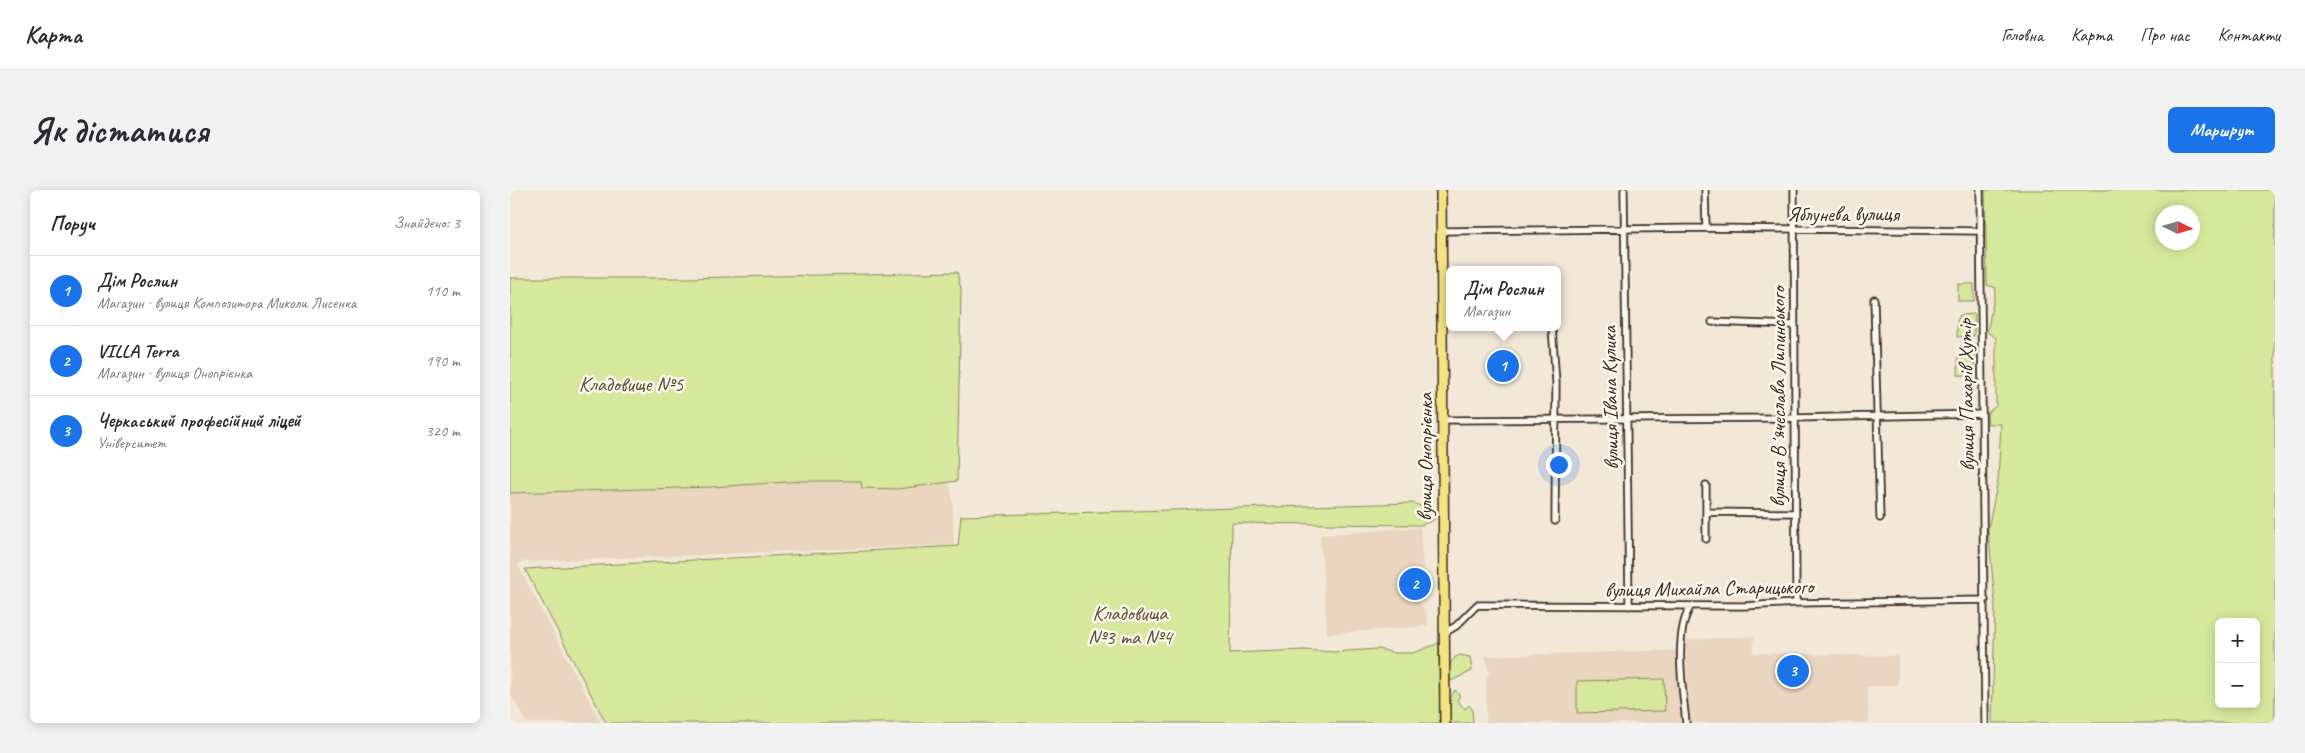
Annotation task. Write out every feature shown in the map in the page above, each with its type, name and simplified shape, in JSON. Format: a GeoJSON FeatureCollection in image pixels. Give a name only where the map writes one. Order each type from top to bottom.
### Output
{"type":"FeatureCollection","features":[{"type":"Feature","properties":{"kind":"main road","name":"вулиця Онопрієнка"},"geometry":{"type":"LineString","coordinates":[[1441,190],[1445,723]]}},
{"type":"Feature","properties":{"kind":"street","name":"вулиця Івана Кулика"},"geometry":{"type":"LineString","coordinates":[[1624,190],[1629,606]]}},
{"type":"Feature","properties":{"kind":"street"},"geometry":{"type":"LineString","coordinates":[[1705,190],[1706,228]]}},
{"type":"Feature","properties":{"kind":"street","name":"вулиця Вʼячеслава Липинського"},"geometry":{"type":"LineString","coordinates":[[1794,190],[1794,513],[1796,603]]}},
{"type":"Feature","properties":{"kind":"street","name":"вулиця Пахарів Хутір"},"geometry":{"type":"LineString","coordinates":[[1980,190],[1985,723]]}},
{"type":"Feature","properties":{"kind":"street","name":"Яблунева вулиця"},"geometry":{"type":"LineString","coordinates":[[1441,231],[1625,228],[1980,231]]}},
{"type":"Feature","properties":{"kind":"street"},"geometry":{"type":"LineString","coordinates":[[1874,299],[1880,518]]}},
{"type":"Feature","properties":{"kind":"street"},"geometry":{"type":"LineString","coordinates":[[1712,322],[1794,324]]}},
{"type":"Feature","properties":{"kind":"street"},"geometry":{"type":"LineString","coordinates":[[1552,331],[1556,420],[1555,521]]}},
{"type":"Feature","properties":{"kind":"street"},"geometry":{"type":"LineString","coordinates":[[1443,420],[1627,420],[1982,414]]}},
{"type":"Feature","properties":{"kind":"street"},"geometry":{"type":"LineString","coordinates":[[1706,485],[1706,539]]}},
{"type":"Feature","properties":{"kind":"street"},"geometry":{"type":"LineString","coordinates":[[1706,512],[1794,513]]}},
{"type":"Feature","properties":{"kind":"street","name":"вулиця Михайла Старицького"},"geometry":{"type":"LineString","coordinates":[[1444,633],[1456,626],[1477,605],[1691,606],[1985,600]]}},
{"type":"Feature","properties":{"kind":"street"},"geometry":{"type":"LineString","coordinates":[[1686,723],[1681,644],[1685,618],[1691,606]]}},
{"type":"Feature","properties":{"kind":"shaded area"},"geometry":{"type":"Polygon","coordinates":[[[949,480],[953,504],[954,545],[520,562],[518,565],[601,723],[527,723],[510,693],[510,493],[712,487],[802,481],[949,480]]]}},
{"type":"Feature","properties":{"kind":"shaded area"},"geometry":{"type":"Polygon","coordinates":[[[1420,527],[1423,568],[1418,571],[1417,599],[1420,600],[1420,604],[1423,604],[1423,609],[1426,609],[1428,626],[1327,634],[1320,535],[1420,527]]]}},
{"type":"Feature","properties":{"kind":"shaded area"},"geometry":{"type":"Polygon","coordinates":[[[1754,636],[1753,653],[1898,656],[1898,685],[1867,687],[1869,723],[1689,723],[1685,640],[1754,636]]]}},
{"type":"Feature","properties":{"kind":"shaded area"},"geometry":{"type":"Polygon","coordinates":[[[1676,650],[1681,723],[1486,723],[1486,678],[1489,673],[1485,656],[1676,650]]]}},
{"type":"Feature","properties":{"kind":"green space"},"geometry":{"type":"Polygon","coordinates":[[[1985,190],[2275,190],[2275,723],[1992,723],[1995,602],[1988,529],[1998,480],[2001,424],[1988,424],[1987,413],[1996,406],[1996,338],[1987,332],[1996,288],[1987,285],[1985,190]]]}},
{"type":"Feature","properties":{"kind":"green space","name":"Кладовище №5"},"geometry":{"type":"Polygon","coordinates":[[[957,272],[961,289],[957,481],[898,489],[862,488],[861,481],[802,481],[712,487],[510,493],[510,278],[686,278],[957,272]]]}},
{"type":"Feature","properties":{"kind":"green space"},"geometry":{"type":"Polygon","coordinates":[[[1958,284],[1974,284],[1974,301],[1958,301],[1958,284]]]}},
{"type":"Feature","properties":{"kind":"green space"},"geometry":{"type":"Polygon","coordinates":[[[1975,314],[1974,336],[1957,337],[1957,321],[1960,315],[1975,314]]]}},
{"type":"Feature","properties":{"kind":"green space"},"geometry":{"type":"Polygon","coordinates":[[[1958,356],[1974,356],[1975,376],[1958,375],[1958,356]]]}},
{"type":"Feature","properties":{"kind":"green space","name":"Кладовища №3 та №4"},"geometry":{"type":"Polygon","coordinates":[[[1413,503],[1435,512],[1434,520],[1421,525],[1232,523],[1230,653],[1305,650],[1333,652],[1378,649],[1395,653],[1413,653],[1439,643],[1441,723],[606,723],[525,569],[958,546],[961,516],[1413,503]]]}},
{"type":"Feature","properties":{"kind":"green space"},"geometry":{"type":"Polygon","coordinates":[[[1460,655],[1470,657],[1472,671],[1451,681],[1449,673],[1451,662],[1460,655]]]}},
{"type":"Feature","properties":{"kind":"green space"},"geometry":{"type":"Polygon","coordinates":[[[1664,679],[1665,711],[1577,713],[1577,681],[1664,679]]]}},
{"type":"Feature","properties":{"kind":"green space"},"geometry":{"type":"Polygon","coordinates":[[[1455,690],[1460,696],[1457,700],[1465,709],[1469,705],[1472,709],[1473,723],[1450,723],[1450,699],[1455,690]]]}},
{"type":"Feature","properties":{"kind":"place","name":"Дім Рослин"},"geometry":{"type":"Point","coordinates":[1503,366]}},
{"type":"Feature","properties":{"kind":"place","name":"VILLA Terra"},"geometry":{"type":"Point","coordinates":[1415,584]}},
{"type":"Feature","properties":{"kind":"place","name":"Черкаський професійний ліцей"},"geometry":{"type":"Point","coordinates":[1793,671]}}]}
